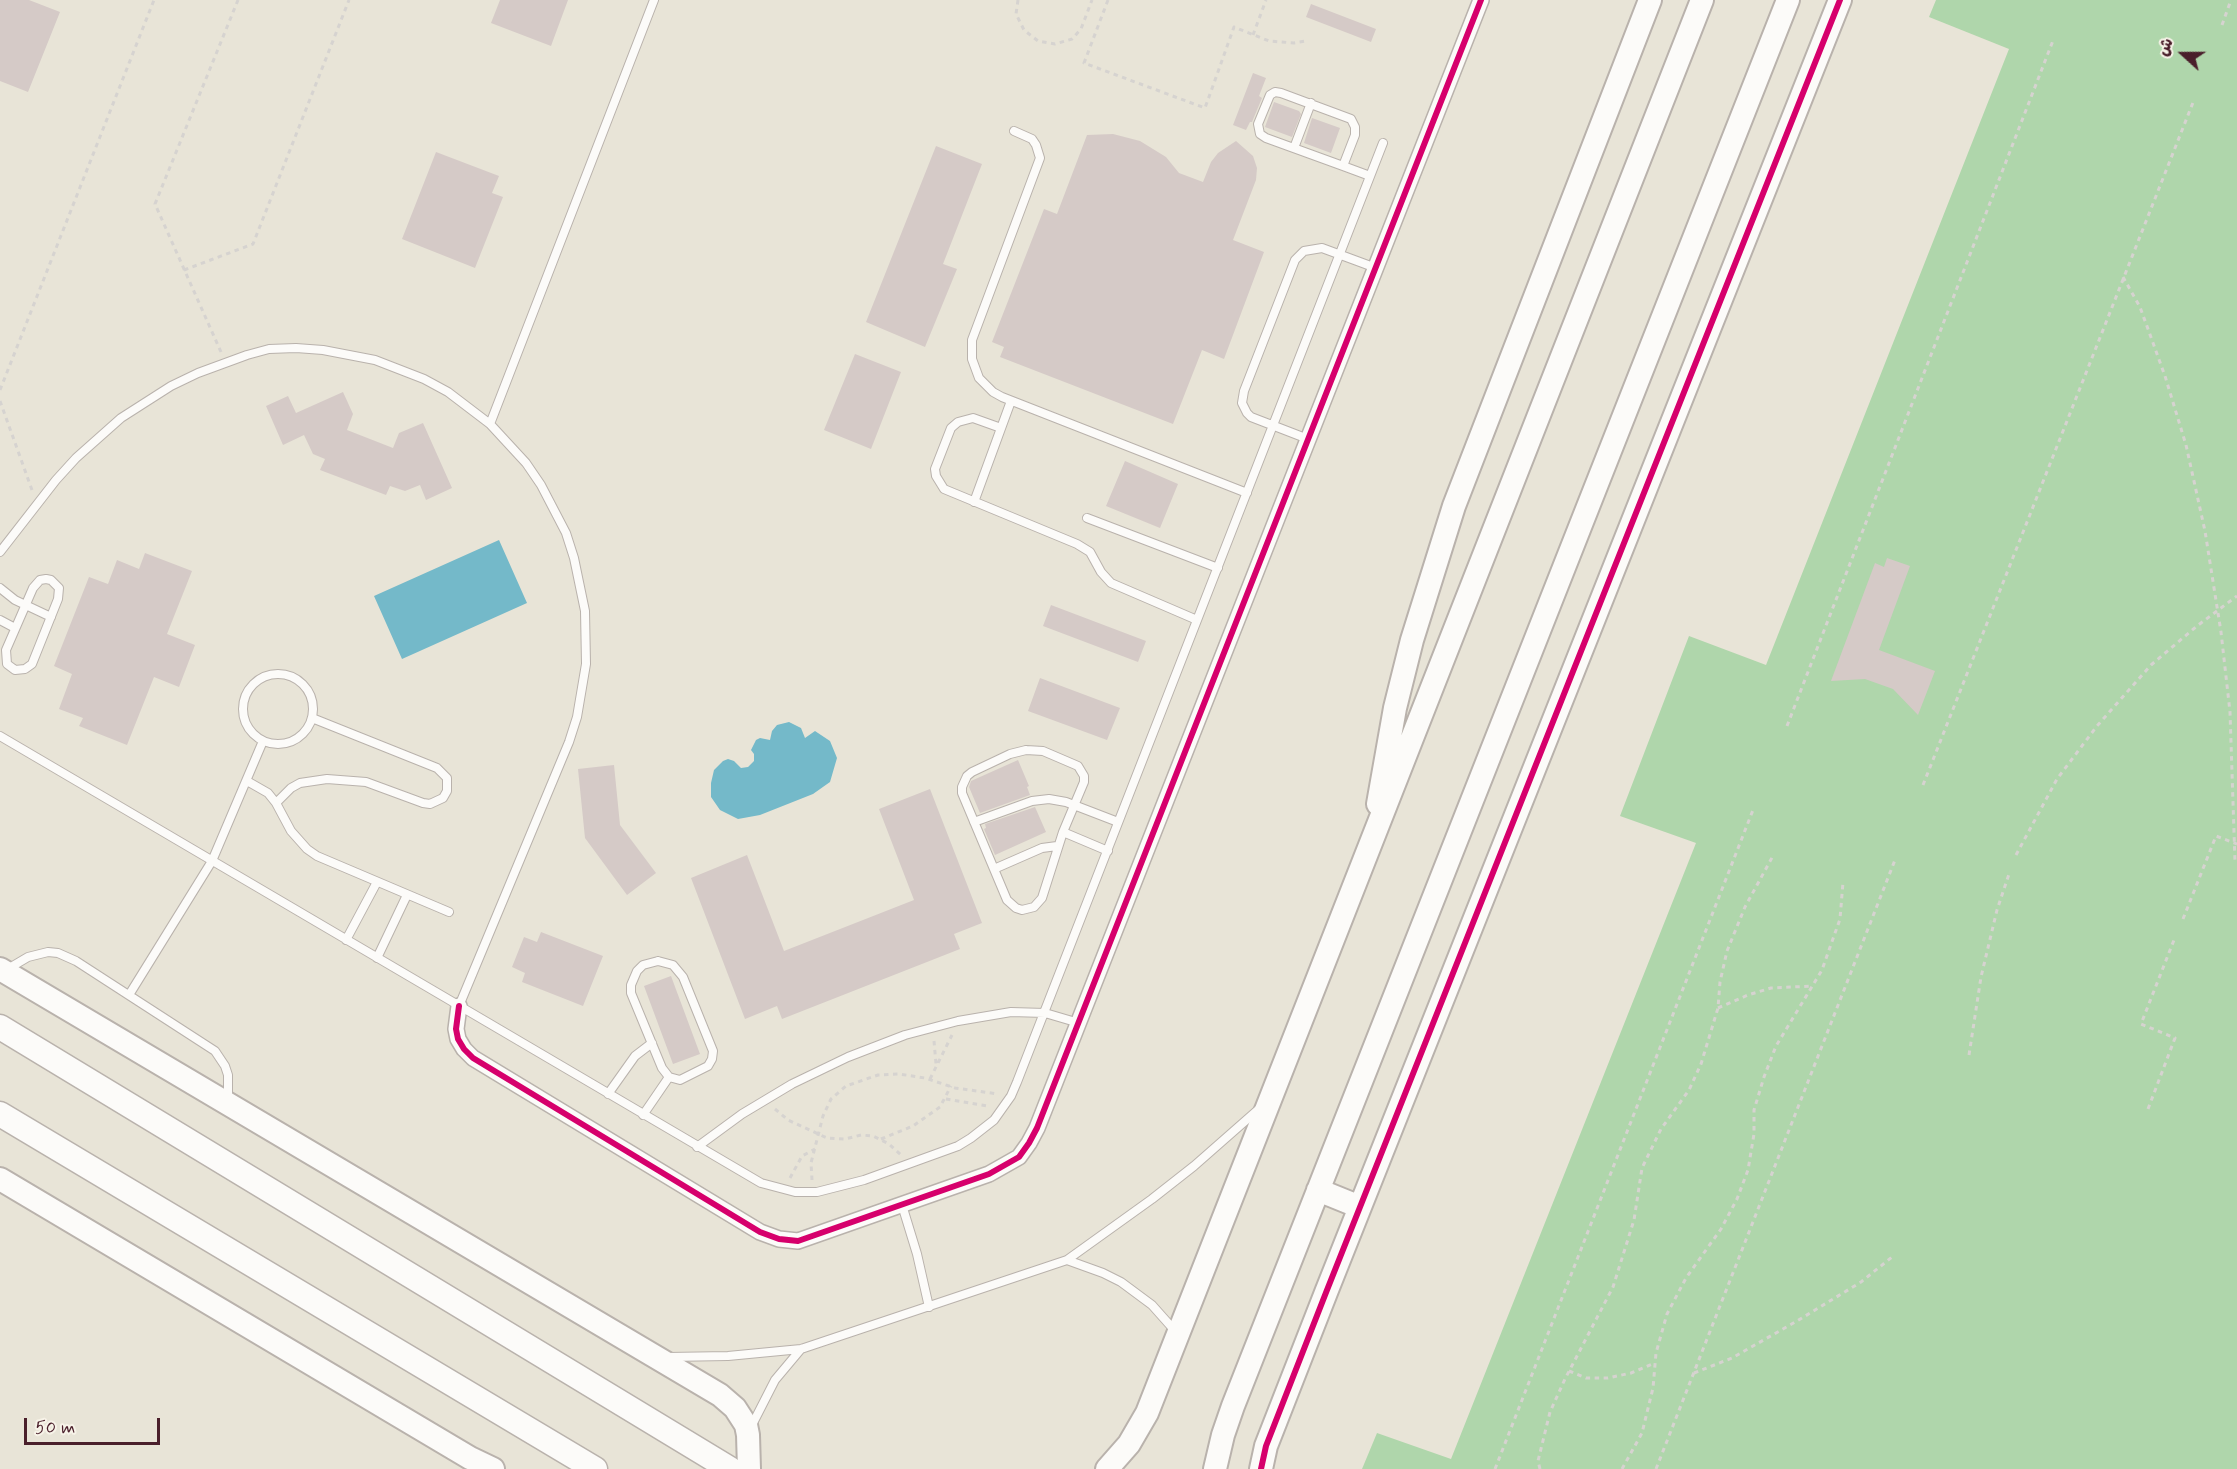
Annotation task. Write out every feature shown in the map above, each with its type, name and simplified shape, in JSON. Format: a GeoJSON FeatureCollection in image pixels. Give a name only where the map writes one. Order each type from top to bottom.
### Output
{"type":"FeatureCollection","features":[{"type":"Feature","properties":{"kind":"main road"},"geometry":{"type":"LineString","coordinates":[[0,1027],[730,1469]]}},
{"type":"Feature","properties":{"kind":"main road"},"geometry":{"type":"LineString","coordinates":[[0,1114],[595,1469]]}},
{"type":"Feature","properties":{"kind":"street"},"geometry":{"type":"LineString","coordinates":[[459,1006],[456,1029],[458,1040],[473,1058],[760,1232],[780,1239],[798,1241],[902,1205],[989,1174],[1019,1156],[1037,1128],[1079,1023],[1481,0]]}},
{"type":"Feature","properties":{"kind":"street"},"geometry":{"type":"LineString","coordinates":[[1371,847],[1395,708],[1432,573],[1454,506],[1650,0]]}},
{"type":"Feature","properties":{"kind":"street"},"geometry":{"type":"LineString","coordinates":[[1107,1469],[1139,1429],[1178,1334],[1702,0]]}},
{"type":"Feature","properties":{"kind":"street"},"geometry":{"type":"LineString","coordinates":[[1215,1469],[1233,1406],[1788,0]]}},
{"type":"Feature","properties":{"kind":"street"},"geometry":{"type":"LineString","coordinates":[[1261,1469],[1268,1439],[1840,0]]}},
{"type":"Feature","properties":{"kind":"street"},"geometry":{"type":"LineString","coordinates":[[2,970],[728,1400],[741,1416],[748,1436],[748,1469]]}},
{"type":"Feature","properties":{"kind":"street"},"geometry":{"type":"LineString","coordinates":[[0,1179],[470,1458],[493,1469]]}},
{"type":"Feature","properties":{"kind":"street"},"geometry":{"type":"LineString","coordinates":[[1318,1190],[1360,1207]]}},
{"type":"Feature","properties":{"kind":"lane"},"geometry":{"type":"LineString","coordinates":[[490,424],[654,0]]}},
{"type":"Feature","properties":{"kind":"lane"},"geometry":{"type":"LineString","coordinates":[[1343,166],[1355,135],[1354,123],[1344,115],[1275,92],[1268,98],[1259,121],[1258,131],[1263,136],[1294,148],[1370,176]]}},
{"type":"Feature","properties":{"kind":"lane"},"geometry":{"type":"LineString","coordinates":[[1294,148],[1311,103]]}},
{"type":"Feature","properties":{"kind":"lane"},"geometry":{"type":"LineString","coordinates":[[1014,131],[1026,135],[1036,145],[1040,158],[975,330],[971,349],[975,369],[980,378],[993,392],[1011,401],[1247,493]]}},
{"type":"Feature","properties":{"kind":"lane"},"geometry":{"type":"LineString","coordinates":[[0,736],[756,1181],[784,1190],[817,1192],[864,1180],[910,1164],[971,1138],[994,1120],[1011,1096],[1383,143]]}},
{"type":"Feature","properties":{"kind":"lane"},"geometry":{"type":"LineString","coordinates":[[1308,439],[1256,420],[1243,408],[1242,397],[1295,260],[1304,251],[1316,247],[1376,268]]}},
{"type":"Feature","properties":{"kind":"lane"},"geometry":{"type":"LineString","coordinates":[[0,552],[76,458],[121,418],[171,386],[226,362],[269,350],[323,350],[349,354],[400,368],[448,392],[490,424],[526,464],[541,485],[566,533],[585,610],[585,664],[577,717],[569,742],[459,1006]]}},
{"type":"Feature","properties":{"kind":"lane"},"geometry":{"type":"LineString","coordinates":[[974,502],[1011,401]]}},
{"type":"Feature","properties":{"kind":"lane"},"geometry":{"type":"LineString","coordinates":[[1001,428],[973,418],[957,422],[947,435],[937,461],[936,476],[944,489],[1077,544],[1089,552],[1111,583],[1197,620]]}},
{"type":"Feature","properties":{"kind":"lane"},"geometry":{"type":"LineString","coordinates":[[1087,518],[1218,568]]}},
{"type":"Feature","properties":{"kind":"lane"},"geometry":{"type":"LineString","coordinates":[[40,580],[51,580],[59,588],[60,594],[51,616],[32,664],[20,670],[11,667],[5,655],[25,605],[35,584],[40,580]]}},
{"type":"Feature","properties":{"kind":"lane"},"geometry":{"type":"LineString","coordinates":[[0,588],[25,605],[51,616]]}},
{"type":"Feature","properties":{"kind":"lane"},"geometry":{"type":"LineString","coordinates":[[0,620],[15,628]]}},
{"type":"Feature","properties":{"kind":"lane"},"geometry":{"type":"LineString","coordinates":[[272,674],[282,674],[300,681],[311,698],[312,718],[308,727],[293,741],[283,744],[263,741],[248,728],[243,710],[248,690],[262,677],[272,674]]}},
{"type":"Feature","properties":{"kind":"lane"},"geometry":{"type":"LineString","coordinates":[[276,802],[300,783],[327,779],[366,782],[430,804],[443,798],[447,791],[447,778],[437,768],[312,718]]}},
{"type":"Feature","properties":{"kind":"lane"},"geometry":{"type":"LineString","coordinates":[[129,995],[212,861],[263,741]]}},
{"type":"Feature","properties":{"kind":"lane"},"geometry":{"type":"LineString","coordinates":[[1026,750],[1043,751],[1072,763],[1082,770],[1084,782],[1074,805],[1057,846],[1042,898],[1029,909],[1016,908],[1007,900],[962,793],[967,776],[1010,754],[1026,750]]}},
{"type":"Feature","properties":{"kind":"lane"},"geometry":{"type":"LineString","coordinates":[[247,781],[258,786],[276,802],[291,831],[307,849],[328,861],[449,912]]}},
{"type":"Feature","properties":{"kind":"lane"},"geometry":{"type":"LineString","coordinates":[[974,822],[1032,801],[1058,800],[1118,822]]}},
{"type":"Feature","properties":{"kind":"lane"},"geometry":{"type":"LineString","coordinates":[[1063,832],[1108,851]]}},
{"type":"Feature","properties":{"kind":"lane"},"geometry":{"type":"LineString","coordinates":[[994,869],[1035,851],[1057,846]]}},
{"type":"Feature","properties":{"kind":"lane"},"geometry":{"type":"LineString","coordinates":[[346,940],[376,882]]}},
{"type":"Feature","properties":{"kind":"lane"},"geometry":{"type":"LineString","coordinates":[[377,958],[407,895]]}},
{"type":"Feature","properties":{"kind":"lane"},"geometry":{"type":"LineString","coordinates":[[2,970],[28,957],[48,952],[58,953],[76,962],[215,1051],[225,1066],[228,1076],[228,1104]]}},
{"type":"Feature","properties":{"kind":"lane"},"geometry":{"type":"LineString","coordinates":[[658,961],[673,965],[683,977],[713,1051],[711,1063],[705,1069],[680,1080],[669,1077],[633,1000],[631,985],[637,971],[643,965],[658,961]]}},
{"type":"Feature","properties":{"kind":"lane"},"geometry":{"type":"LineString","coordinates":[[698,1147],[766,1099],[810,1074],[848,1057],[935,1027],[1011,1012],[1045,1012],[1079,1023]]}},
{"type":"Feature","properties":{"kind":"lane"},"geometry":{"type":"LineString","coordinates":[[608,1094],[634,1056],[652,1043]]}},
{"type":"Feature","properties":{"kind":"lane"},"geometry":{"type":"LineString","coordinates":[[643,1115],[669,1077]]}},
{"type":"Feature","properties":{"kind":"lane"},"geometry":{"type":"LineString","coordinates":[[656,1357],[728,1356],[801,1349],[1067,1260],[1194,1166],[1272,1096]]}},
{"type":"Feature","properties":{"kind":"lane"},"geometry":{"type":"LineString","coordinates":[[902,1205],[917,1254],[929,1307]]}},
{"type":"Feature","properties":{"kind":"lane"},"geometry":{"type":"LineString","coordinates":[[1067,1260],[1103,1273],[1137,1293],[1152,1305],[1178,1334]]}},
{"type":"Feature","properties":{"kind":"lane"},"geometry":{"type":"LineString","coordinates":[[748,1436],[775,1380],[801,1349]]}},
{"type":"Feature","properties":{"kind":"path"},"geometry":{"type":"LineString","coordinates":[[0,390],[154,0]]}},
{"type":"Feature","properties":{"kind":"path"},"geometry":{"type":"LineString","coordinates":[[226,362],[155,204],[238,0]]}},
{"type":"Feature","properties":{"kind":"path"},"geometry":{"type":"LineString","coordinates":[[184,270],[253,244],[350,0]]}},
{"type":"Feature","properties":{"kind":"path"},"geometry":{"type":"LineString","coordinates":[[1018,0],[1017,14],[1024,30],[1038,41],[1055,44],[1072,39],[1081,29],[1092,0]]}},
{"type":"Feature","properties":{"kind":"path"},"geometry":{"type":"LineString","coordinates":[[1108,0],[1084,63],[1204,108],[1234,27],[1253,35],[1282,42],[1306,41]]}},
{"type":"Feature","properties":{"kind":"path"},"geometry":{"type":"LineString","coordinates":[[1253,35],[1266,0]]}},
{"type":"Feature","properties":{"kind":"path"},"geometry":{"type":"LineString","coordinates":[[2222,25],[2231,0]]}},
{"type":"Feature","properties":{"kind":"path"},"geometry":{"type":"LineString","coordinates":[[1787,726],[2054,38]]}},
{"type":"Feature","properties":{"kind":"path"},"geometry":{"type":"LineString","coordinates":[[1923,785],[2194,100]]}},
{"type":"Feature","properties":{"kind":"path"},"geometry":{"type":"LineString","coordinates":[[2123,277],[2140,307],[2165,376],[2186,446],[2205,531],[2218,610],[2230,712],[2235,862]]}},
{"type":"Feature","properties":{"kind":"path"},"geometry":{"type":"LineString","coordinates":[[0,401],[38,504]]}},
{"type":"Feature","properties":{"kind":"path"},"geometry":{"type":"LineString","coordinates":[[2016,855],[2057,779],[2097,726],[2151,665],[2237,596]]}},
{"type":"Feature","properties":{"kind":"path"},"geometry":{"type":"LineString","coordinates":[[1495,1469],[1753,810]]}},
{"type":"Feature","properties":{"kind":"path"},"geometry":{"type":"LineString","coordinates":[[2183,919],[2216,836],[2236,843]]}},
{"type":"Feature","properties":{"kind":"path"},"geometry":{"type":"LineString","coordinates":[[1540,1469],[1538,1461],[1550,1412],[1613,1287],[1634,1220],[1642,1168],[1661,1129],[1689,1090],[1701,1064],[1718,1008],[1726,951],[1745,907],[1774,854]]}},
{"type":"Feature","properties":{"kind":"path"},"geometry":{"type":"LineString","coordinates":[[1656,1469],[1894,860]]}},
{"type":"Feature","properties":{"kind":"path"},"geometry":{"type":"LineString","coordinates":[[1969,1055],[1982,977],[1997,910],[2009,874]]}},
{"type":"Feature","properties":{"kind":"path"},"geometry":{"type":"LineString","coordinates":[[1622,1469],[1642,1433],[1653,1388],[1656,1353],[1667,1314],[1686,1278],[1721,1229],[1737,1199],[1748,1170],[1754,1134],[1754,1110],[1764,1077],[1776,1046],[1822,970],[1839,919],[1843,882]]}},
{"type":"Feature","properties":{"kind":"path"},"geometry":{"type":"LineString","coordinates":[[2148,1109],[2175,1038],[2140,1024],[2174,939]]}},
{"type":"Feature","properties":{"kind":"path"},"geometry":{"type":"LineString","coordinates":[[1718,1008],[1748,994],[1771,987],[1813,986]]}},
{"type":"Feature","properties":{"kind":"path"},"geometry":{"type":"LineString","coordinates":[[930,1079],[958,1021]]}},
{"type":"Feature","properties":{"kind":"path"},"geometry":{"type":"LineString","coordinates":[[935,1027],[936,1066]]}},
{"type":"Feature","properties":{"kind":"path"},"geometry":{"type":"LineString","coordinates":[[817,1192],[810,1174],[826,1107],[838,1091],[846,1086],[878,1075],[912,1075],[951,1086],[1011,1096]]}},
{"type":"Feature","properties":{"kind":"path"},"geometry":{"type":"LineString","coordinates":[[881,1139],[913,1126],[940,1107],[951,1086]]}},
{"type":"Feature","properties":{"kind":"path"},"geometry":{"type":"LineString","coordinates":[[766,1099],[788,1120],[819,1135],[836,1139],[861,1135],[881,1139],[889,1143],[910,1164]]}},
{"type":"Feature","properties":{"kind":"path"},"geometry":{"type":"LineString","coordinates":[[946,1099],[1003,1108]]}},
{"type":"Feature","properties":{"kind":"path"},"geometry":{"type":"LineString","coordinates":[[784,1190],[802,1156],[815,1149]]}},
{"type":"Feature","properties":{"kind":"path"},"geometry":{"type":"LineString","coordinates":[[1694,1373],[1732,1358],[1797,1321],[1861,1282],[1892,1257]]}},
{"type":"Feature","properties":{"kind":"path"},"geometry":{"type":"LineString","coordinates":[[1569,1371],[1586,1378],[1608,1378],[1631,1373],[1655,1363]]}},
{"type":"Feature","properties":{"kind":"green space"},"geometry":{"type":"Polygon","coordinates":[[[1936,0],[2237,0],[2237,1469],[1362,1469],[1377,1433],[1451,1459],[1696,843],[1620,816],[1689,636],[1766,665],[2009,49],[1929,17],[1936,0]]]}},
{"type":"Feature","properties":{"kind":"water"},"geometry":{"type":"Polygon","coordinates":[[[499,540],[527,603],[402,659],[374,596],[499,540]]]}},
{"type":"Feature","properties":{"kind":"water"},"geometry":{"type":"Polygon","coordinates":[[[789,722],[801,728],[805,738],[815,731],[830,741],[837,758],[830,782],[813,794],[760,815],[738,819],[720,810],[711,797],[714,770],[728,759],[741,768],[748,767],[754,761],[754,754],[751,750],[756,740],[760,738],[770,740],[772,731],[777,725],[789,722]]]}},
{"type":"Feature","properties":{"kind":"building"},"geometry":{"type":"Polygon","coordinates":[[[0,0],[29,0],[60,12],[28,92],[0,81],[0,0]]]}},
{"type":"Feature","properties":{"kind":"building"},"geometry":{"type":"Polygon","coordinates":[[[500,0],[568,0],[551,46],[491,23],[500,0]]]}},
{"type":"Feature","properties":{"kind":"building"},"geometry":{"type":"Polygon","coordinates":[[[1311,4],[1376,29],[1371,42],[1306,17],[1311,4]]]}},
{"type":"Feature","properties":{"kind":"building"},"geometry":{"type":"Polygon","coordinates":[[[1253,73],[1266,78],[1259,96],[1262,98],[1246,130],[1233,125],[1253,73]]]}},
{"type":"Feature","properties":{"kind":"building"},"geometry":{"type":"Polygon","coordinates":[[[1274,102],[1299,111],[1301,114],[1292,137],[1265,127],[1274,102]]]}},
{"type":"Feature","properties":{"kind":"building"},"geometry":{"type":"Polygon","coordinates":[[[1312,118],[1340,128],[1331,153],[1304,143],[1312,118]]]}},
{"type":"Feature","properties":{"kind":"building"},"geometry":{"type":"Polygon","coordinates":[[[1113,134],[1140,141],[1166,157],[1179,173],[1203,182],[1211,162],[1218,153],[1236,141],[1253,156],[1257,168],[1256,180],[1233,240],[1264,252],[1224,359],[1202,350],[1173,424],[1000,357],[1004,347],[992,342],[1044,209],[1057,214],[1087,135],[1113,134]]]}},
{"type":"Feature","properties":{"kind":"building"},"geometry":{"type":"Polygon","coordinates":[[[936,146],[982,164],[943,264],[957,269],[925,347],[866,322],[936,146]]]}},
{"type":"Feature","properties":{"kind":"building"},"geometry":{"type":"Polygon","coordinates":[[[436,152],[499,176],[492,193],[503,197],[475,268],[402,239],[436,152]]]}},
{"type":"Feature","properties":{"kind":"building"},"geometry":{"type":"Polygon","coordinates":[[[855,354],[901,372],[871,449],[824,430],[855,354]]]}},
{"type":"Feature","properties":{"kind":"building"},"geometry":{"type":"Polygon","coordinates":[[[343,392],[353,414],[347,430],[393,448],[399,433],[423,423],[452,488],[426,500],[420,485],[405,491],[390,486],[386,495],[320,470],[325,459],[313,454],[304,435],[283,445],[266,406],[288,396],[296,413],[343,392]]]}},
{"type":"Feature","properties":{"kind":"building"},"geometry":{"type":"Polygon","coordinates":[[[1125,461],[1178,484],[1160,528],[1106,506],[1125,461]]]}},
{"type":"Feature","properties":{"kind":"building"},"geometry":{"type":"Polygon","coordinates":[[[145,553],[192,571],[167,634],[195,645],[179,687],[154,677],[127,745],[79,726],[83,718],[59,709],[72,674],[54,666],[89,577],[108,584],[117,560],[139,569],[145,553]]]}},
{"type":"Feature","properties":{"kind":"building"},"geometry":{"type":"Polygon","coordinates":[[[1887,558],[1910,566],[1879,650],[1935,671],[1918,715],[1893,689],[1865,679],[1831,681],[1875,563],[1884,567],[1887,558]]]}},
{"type":"Feature","properties":{"kind":"building"},"geometry":{"type":"Polygon","coordinates":[[[1051,605],[1146,641],[1138,662],[1043,626],[1051,605]]]}},
{"type":"Feature","properties":{"kind":"building"},"geometry":{"type":"Polygon","coordinates":[[[1040,678],[1120,708],[1107,740],[1028,711],[1040,678]]]}},
{"type":"Feature","properties":{"kind":"building"},"geometry":{"type":"Polygon","coordinates":[[[1018,760],[1029,786],[1027,787],[1030,795],[980,813],[969,787],[971,781],[1018,760]]]}},
{"type":"Feature","properties":{"kind":"building"},"geometry":{"type":"Polygon","coordinates":[[[614,765],[620,825],[656,873],[627,895],[585,838],[578,769],[614,765]]]}},
{"type":"Feature","properties":{"kind":"building"},"geometry":{"type":"Polygon","coordinates":[[[930,789],[982,923],[954,934],[960,949],[782,1019],[777,1006],[745,1019],[691,878],[747,855],[784,951],[914,900],[879,809],[930,789]]]}},
{"type":"Feature","properties":{"kind":"building"},"geometry":{"type":"Polygon","coordinates":[[[1035,807],[1046,832],[995,855],[984,829],[985,824],[1035,807]]]}},
{"type":"Feature","properties":{"kind":"building"},"geometry":{"type":"Polygon","coordinates":[[[541,932],[603,956],[583,1006],[522,982],[525,973],[512,967],[524,937],[537,942],[541,932]]]}},
{"type":"Feature","properties":{"kind":"building"},"geometry":{"type":"Polygon","coordinates":[[[671,976],[700,1054],[673,1064],[644,986],[671,976]]]}},
{"type":"Feature","properties":{"kind":"cycle path"},"geometry":{"type":"LineString","coordinates":[[459,1006],[456,1029],[458,1039],[473,1058],[760,1232],[779,1239],[798,1241],[989,1174],[1019,1157],[1037,1128],[1481,0]]}},
{"type":"Feature","properties":{"kind":"cycle path"},"geometry":{"type":"LineString","coordinates":[[1261,1469],[1266,1446],[1327,1290],[1840,0]]}}]}
